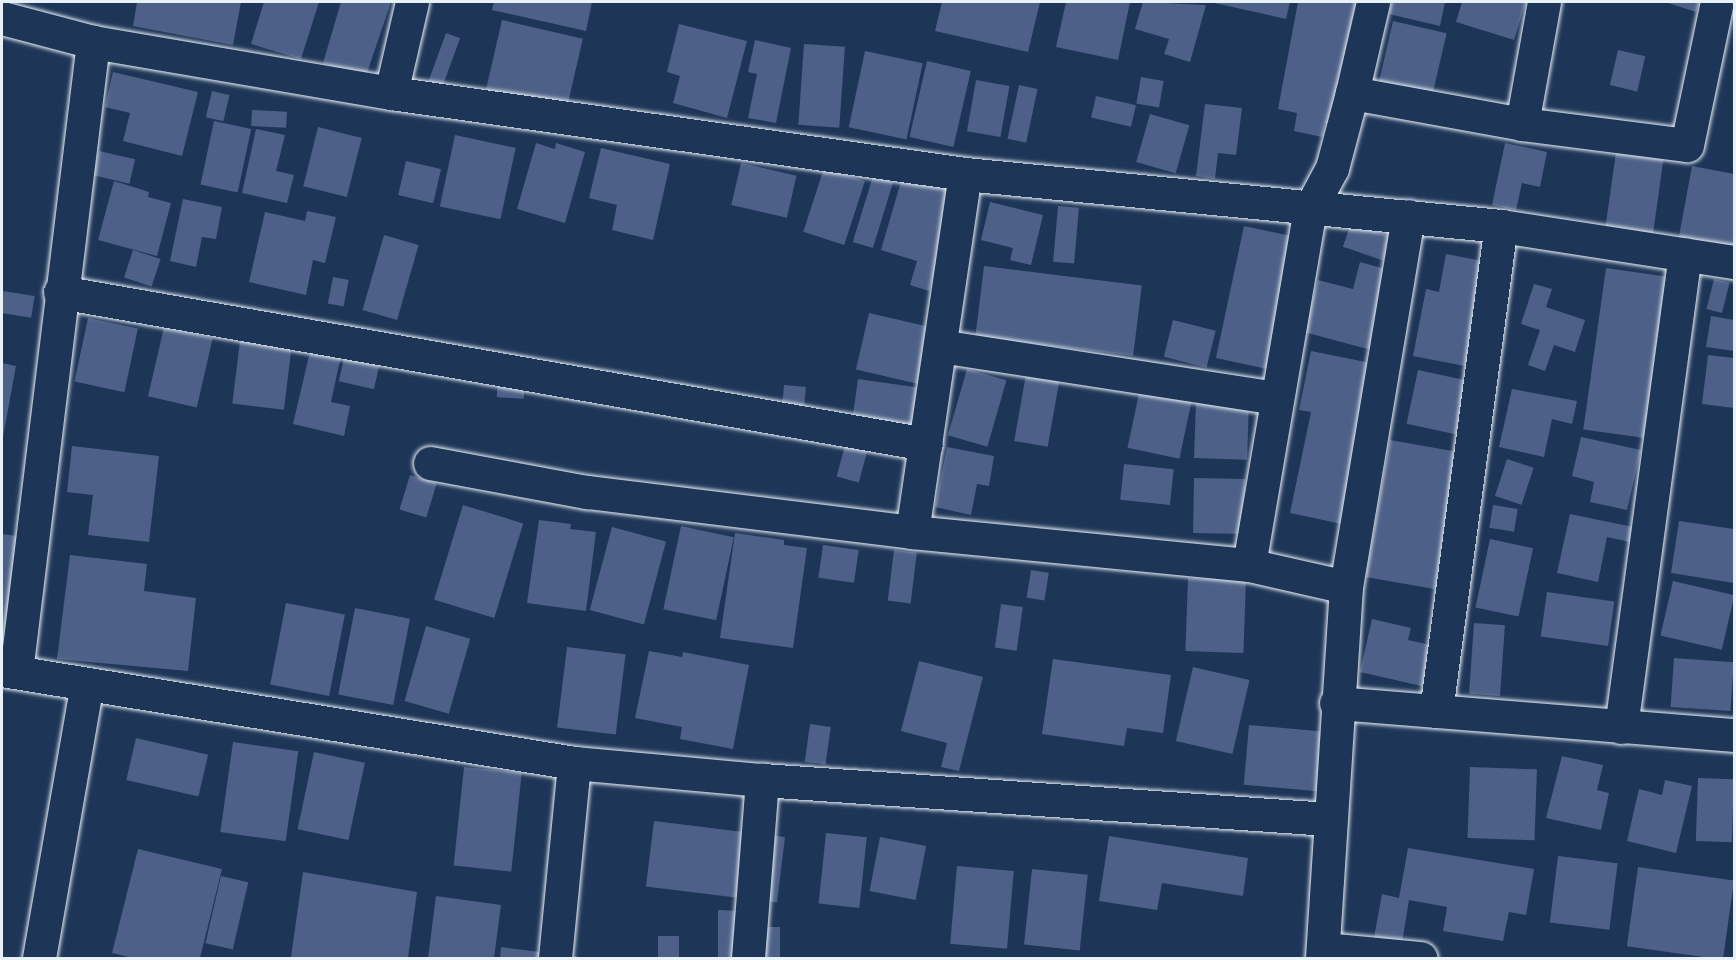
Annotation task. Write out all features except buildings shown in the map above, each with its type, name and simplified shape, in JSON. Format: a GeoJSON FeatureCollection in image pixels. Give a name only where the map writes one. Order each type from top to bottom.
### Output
{"type":"FeatureCollection","features":[{"type":"Feature","properties":{"kind":"street"},"geometry":{"type":"LineString","coordinates":[[391,93],[412,2]]}},
{"type":"Feature","properties":{"kind":"street"},"geometry":{"type":"LineString","coordinates":[[1249,565],[1310,209],[1332,168],[1352,93],[1372,2]]}},
{"type":"Feature","properties":{"kind":"street"},"geometry":{"type":"LineString","coordinates":[[1522,124],[1544,2]]}},
{"type":"Feature","properties":{"kind":"street"},"geometry":{"type":"LineString","coordinates":[[1352,93],[1522,124],[1687,145],[1717,2]]}},
{"type":"Feature","properties":{"kind":"street"},"geometry":{"type":"LineString","coordinates":[[2,18],[93,42],[391,93],[965,174],[1501,226],[1734,261]]}},
{"type":"Feature","properties":{"kind":"street"},"geometry":{"type":"LineString","coordinates":[[93,42],[9,671],[574,763],[762,780],[1328,819]]}},
{"type":"Feature","properties":{"kind":"street"},"geometry":{"type":"LineString","coordinates":[[912,532],[965,174]]}},
{"type":"Feature","properties":{"kind":"street"},"geometry":{"type":"LineString","coordinates":[[1408,216],[1346,587],[1328,819],[1323,954],[1421,958]]}},
{"type":"Feature","properties":{"kind":"street"},"geometry":{"type":"LineString","coordinates":[[1436,711],[1501,226]]}},
{"type":"Feature","properties":{"kind":"street"},"geometry":{"type":"LineString","coordinates":[[1621,727],[1685,254]]}},
{"type":"Feature","properties":{"kind":"street"},"geometry":{"type":"LineString","coordinates":[[60,292],[926,444]]}},
{"type":"Feature","properties":{"kind":"street"},"geometry":{"type":"LineString","coordinates":[[940,346],[1276,398]]}},
{"type":"Feature","properties":{"kind":"street"},"geometry":{"type":"LineString","coordinates":[[430,463],[587,492],[912,532],[1249,565],[1346,587]]}},
{"type":"Feature","properties":{"kind":"street"},"geometry":{"type":"LineString","coordinates":[[39,958],[87,684]]}},
{"type":"Feature","properties":{"kind":"street"},"geometry":{"type":"LineString","coordinates":[[1336,703],[1734,735]]}},
{"type":"Feature","properties":{"kind":"street"},"geometry":{"type":"LineString","coordinates":[[555,958],[574,763]]}},
{"type":"Feature","properties":{"kind":"street"},"geometry":{"type":"LineString","coordinates":[[748,958],[762,780]]}}]}
